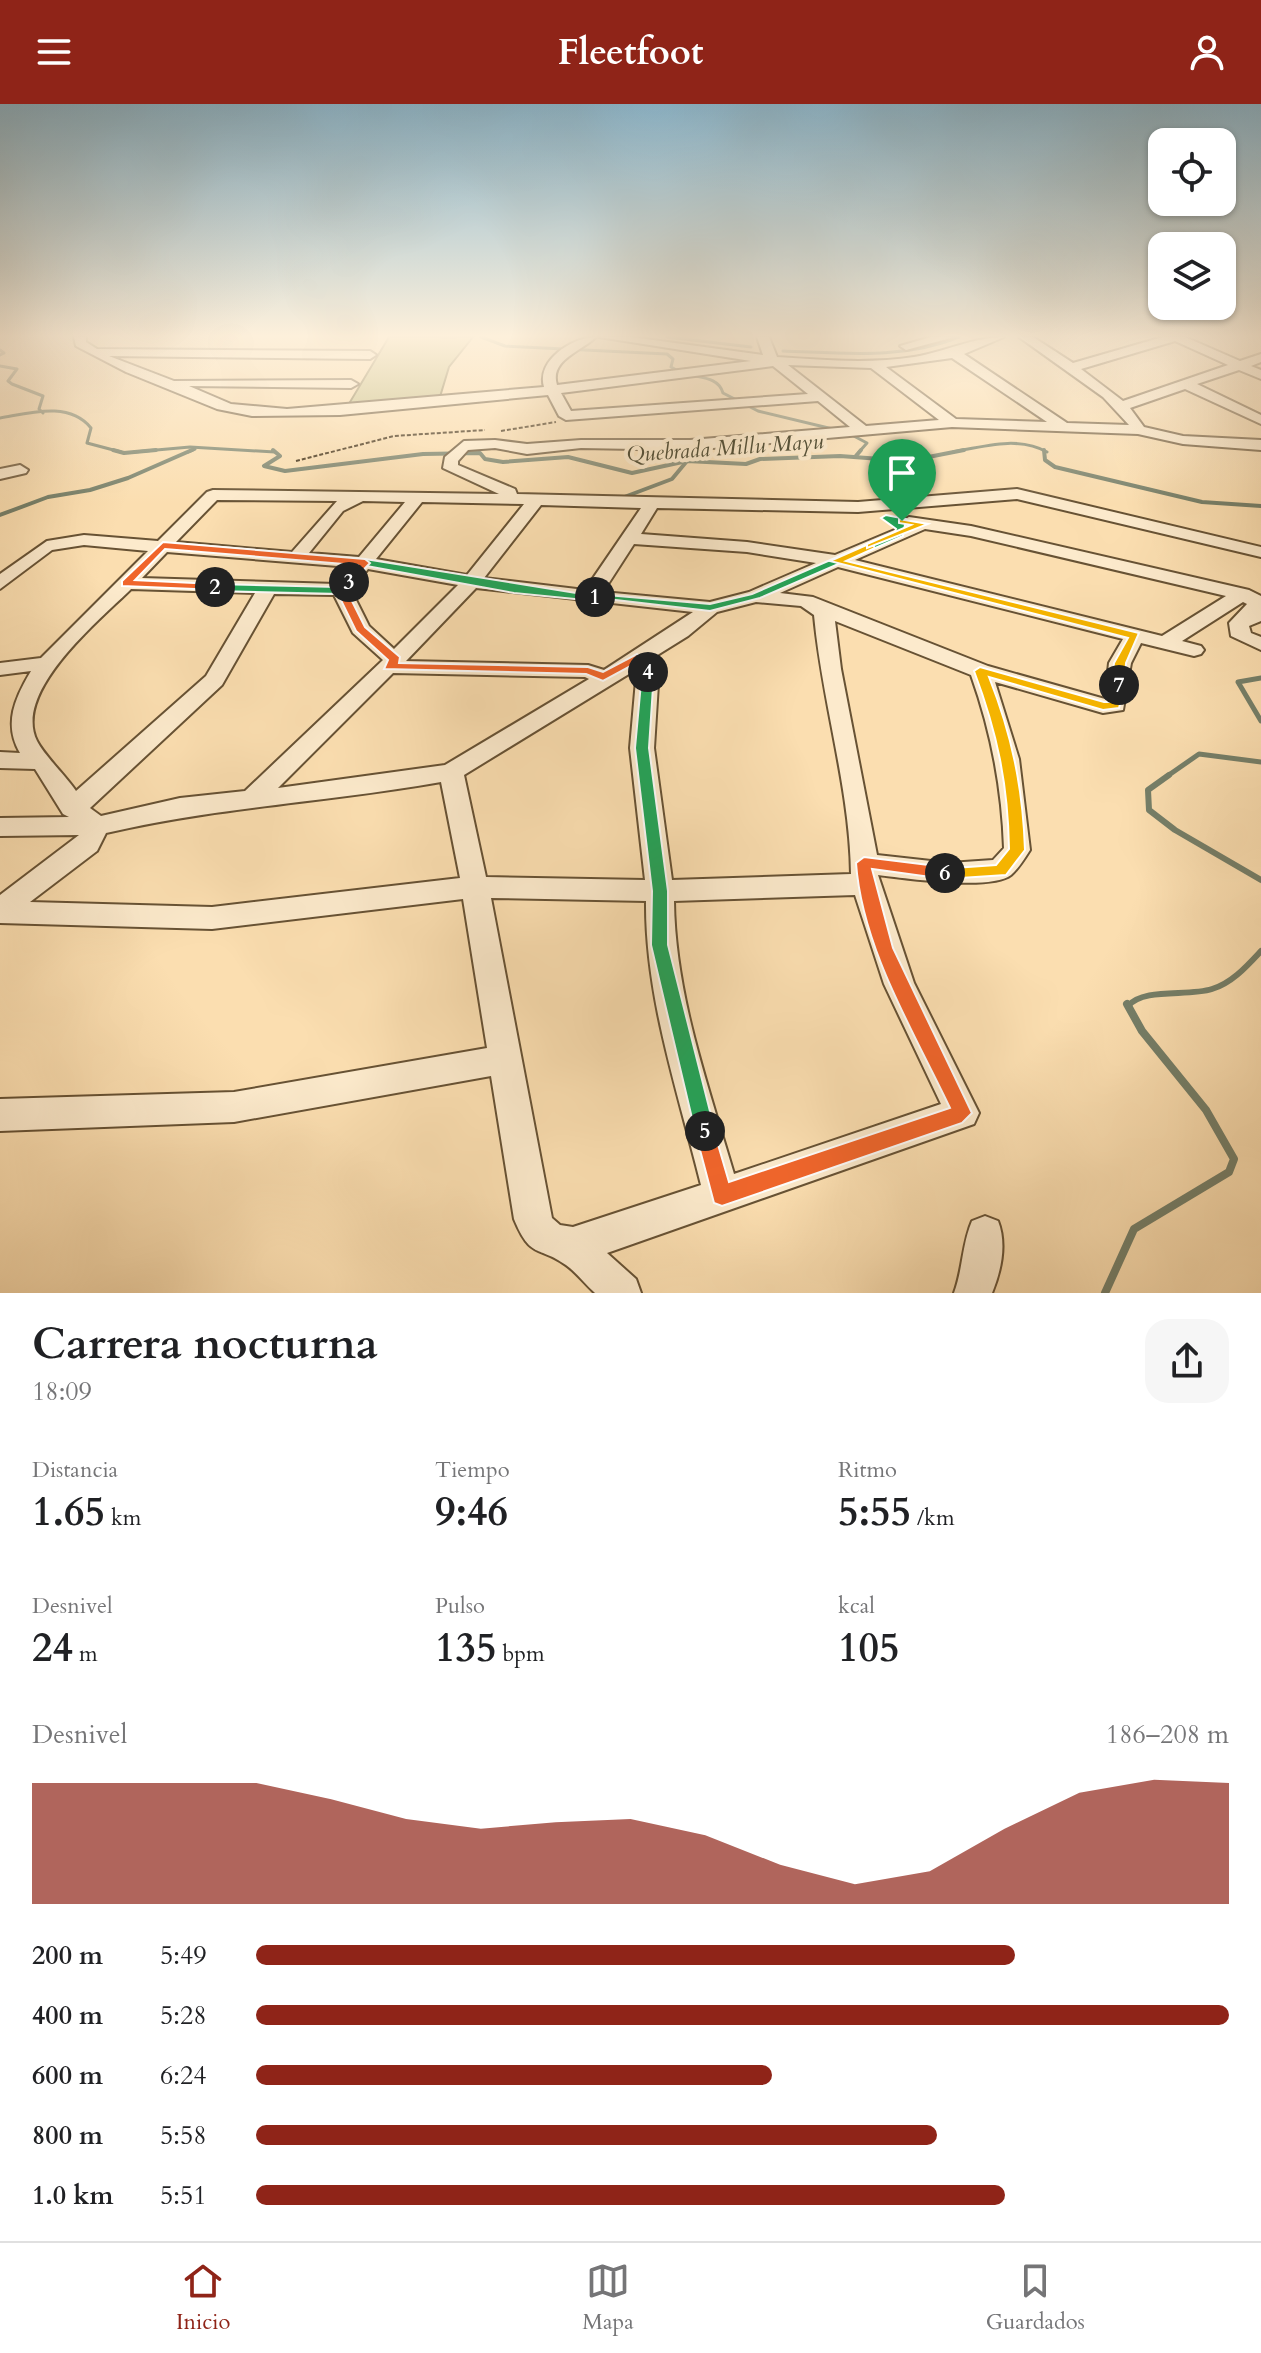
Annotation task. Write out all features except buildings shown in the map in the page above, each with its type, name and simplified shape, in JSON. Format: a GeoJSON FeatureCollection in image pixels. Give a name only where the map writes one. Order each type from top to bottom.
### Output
{"type":"FeatureCollection","features":[{"type":"Feature","properties":{"kind":"street"},"geometry":{"type":"LineString","coordinates":[[192,392],[237,409],[335,410],[436,404],[524,392]]}},
{"type":"Feature","properties":{"kind":"street"},"geometry":{"type":"LineString","coordinates":[[335,410],[346,392]]}},
{"type":"Feature","properties":{"kind":"street"},"geometry":{"type":"LineString","coordinates":[[553,392],[566,416],[818,397]]}},
{"type":"Feature","properties":{"kind":"street"},"geometry":{"type":"LineString","coordinates":[[812,392],[864,431]]}},
{"type":"Feature","properties":{"kind":"street"},"geometry":{"type":"LineString","coordinates":[[912,392],[952,423]]}},
{"type":"Feature","properties":{"kind":"street"},"geometry":{"type":"LineString","coordinates":[[1013,392],[1062,425]]}},
{"type":"Feature","properties":{"kind":"street"},"geometry":{"type":"LineString","coordinates":[[1102,392],[1122,406],[1137,422],[1138,430]]}},
{"type":"Feature","properties":{"kind":"street"},"geometry":{"type":"LineString","coordinates":[[1122,406],[1161,392]]}},
{"type":"Feature","properties":{"kind":"street"},"geometry":{"type":"LineString","coordinates":[[1204,392],[1261,420]]}},
{"type":"Feature","properties":{"kind":"street"},"geometry":{"type":"LineString","coordinates":[[509,499],[509,492],[500,486],[451,468],[453,455],[464,446],[495,444],[527,449],[581,444],[690,445],[952,423],[1138,430],[1183,440],[1261,445]]}},
{"type":"Feature","properties":{"kind":"street"},"geometry":{"type":"LineString","coordinates":[[0,474],[20,470]]}},
{"type":"Feature","properties":{"kind":"street"},"geometry":{"type":"LineString","coordinates":[[97,826],[72,808],[53,774],[40,761],[21,732],[31,693],[47,663],[213,495],[823,507],[1017,494],[1261,552]]}},
{"type":"Feature","properties":{"kind":"street"},"geometry":{"type":"LineString","coordinates":[[296,558],[337,507],[360,496]]}},
{"type":"Feature","properties":{"kind":"street"},"geometry":{"type":"LineString","coordinates":[[126,583],[341,590],[416,499]]}},
{"type":"Feature","properties":{"kind":"street"},"geometry":{"type":"LineString","coordinates":[[251,800],[472,581],[535,501]]}},
{"type":"Feature","properties":{"kind":"street"},"geometry":{"type":"LineString","coordinates":[[590,597],[651,505]]}},
{"type":"Feature","properties":{"kind":"street"},"geometry":{"type":"LineString","coordinates":[[823,507],[971,531],[1242,594],[1258,602],[1255,616],[1239,623],[1241,636],[1261,644]]}},
{"type":"Feature","properties":{"kind":"street"},"geometry":{"type":"LineString","coordinates":[[886,518],[901,528],[900,533]]}},
{"type":"Feature","properties":{"kind":"street"},"geometry":{"type":"LineString","coordinates":[[0,583],[38,551],[59,542],[84,540],[365,563],[514,589],[710,608],[756,596],[923,524]]}},
{"type":"Feature","properties":{"kind":"street"},"geometry":{"type":"LineString","coordinates":[[682,531],[728,545]]}},
{"type":"Feature","properties":{"kind":"street"},"geometry":{"type":"LineString","coordinates":[[629,538],[728,545],[836,561],[1194,650]]}},
{"type":"Feature","properties":{"kind":"street"},"geometry":{"type":"LineString","coordinates":[[72,808],[214,680],[267,589]]}},
{"type":"Feature","properties":{"kind":"street"},"geometry":{"type":"LineString","coordinates":[[341,590],[360,629],[392,663],[588,671],[603,677]]}},
{"type":"Feature","properties":{"kind":"street"},"geometry":{"type":"LineString","coordinates":[[1165,643],[1242,594]]}},
{"type":"Feature","properties":{"kind":"street"},"geometry":{"type":"LineString","coordinates":[[756,596],[788,597],[980,671],[1084,702],[1115,705],[1120,663],[1135,636]]}},
{"type":"Feature","properties":{"kind":"street"},"geometry":{"type":"LineString","coordinates":[[451,772],[475,887],[532,1219],[540,1236],[554,1243],[573,1246],[962,1113],[894,972],[864,873],[863,835],[830,669],[824,613],[817,607]]}},
{"type":"Feature","properties":{"kind":"street"},"geometry":{"type":"LineString","coordinates":[[0,827],[97,826],[180,807],[378,785],[451,772],[681,632],[710,608]]}},
{"type":"Feature","properties":{"kind":"street"},"geometry":{"type":"LineString","coordinates":[[637,657],[648,668],[642,748],[660,891],[660,945],[722,1195]]}},
{"type":"Feature","properties":{"kind":"street"},"geometry":{"type":"LineString","coordinates":[[0,669],[47,663]]}},
{"type":"Feature","properties":{"kind":"street"},"geometry":{"type":"LineString","coordinates":[[0,911],[212,918],[475,887],[660,891],[864,873],[1000,870],[1017,850],[1015,791],[995,708],[980,671]]}},
{"type":"Feature","properties":{"kind":"street"},"geometry":{"type":"LineString","coordinates":[[0,760],[40,761]]}},
{"type":"Feature","properties":{"kind":"street"},"geometry":{"type":"LineString","coordinates":[[0,911],[88,844],[97,826]]}},
{"type":"Feature","properties":{"kind":"street"},"geometry":{"type":"LineString","coordinates":[[0,1115],[234,1107],[504,1059]]}},
{"type":"Feature","properties":{"kind":"street"},"geometry":{"type":"LineString","coordinates":[[973,1293],[980,1275],[985,1234]]}},
{"type":"Feature","properties":{"kind":"street"},"geometry":{"type":"LineString","coordinates":[[573,1246],[622,1293]]}},
{"type":"Feature","properties":{"kind":"path"},"geometry":{"type":"LineString","coordinates":[[296,461],[394,436],[518,430],[552,424],[566,416]]}},
{"type":"Feature","properties":{"kind":"shaded area"},"geometry":{"type":"Polygon","coordinates":[[[356,392],[441,392],[439,400],[347,407],[356,392]]]}},
{"type":"Feature","properties":{"kind":"waterway"},"geometry":{"type":"LineString","coordinates":[[34,392],[43,396],[39,409],[42,412]]}},
{"type":"Feature","properties":{"kind":"waterway"},"geometry":{"type":"LineString","coordinates":[[723,392],[758,411],[837,430]]}},
{"type":"Feature","properties":{"kind":"waterway","name":"Quebrada Millu Mayu"},"geometry":{"type":"LineString","coordinates":[[0,418],[42,412]]}},
{"type":"Feature","properties":{"kind":"waterway","name":"Quebrada Millu Mayu"},"geometry":{"type":"LineString","coordinates":[[42,412],[72,414],[91,428],[87,443],[121,452]]}},
{"type":"Feature","properties":{"kind":"waterway"},"geometry":{"type":"LineString","coordinates":[[850,434],[867,443],[859,452]]}},
{"type":"Feature","properties":{"kind":"waterway","name":"Quebrada Millu Mayu"},"geometry":{"type":"LineString","coordinates":[[953,452],[1013,443],[1044,451]]}},
{"type":"Feature","properties":{"kind":"waterway","name":"Quebrada Millu Mayu"},"geometry":{"type":"LineString","coordinates":[[148,451],[190,447],[275,452]]}},
{"type":"Feature","properties":{"kind":"waterway","name":"Quebrada Millu Mayu"},"geometry":{"type":"LineString","coordinates":[[188,452],[195,449]]}},
{"type":"Feature","properties":{"kind":"waterway","name":"Quebrada Millu Mayu"},"geometry":{"type":"LineString","coordinates":[[113,450],[124,453],[148,451]]}},
{"type":"Feature","properties":{"kind":"waterway","name":"Quebrada Millu Mayu"},"geometry":{"type":"LineString","coordinates":[[148,451],[156,450]]}},
{"type":"Feature","properties":{"kind":"waterway"},"geometry":{"type":"LineString","coordinates":[[0,515],[48,497],[90,490],[128,478],[192,450]]}},
{"type":"Feature","properties":{"kind":"waterway","name":"Quebrada Millu Mayu"},"geometry":{"type":"LineString","coordinates":[[273,450],[280,456],[264,466],[285,471],[423,454],[480,453],[485,459],[503,462],[568,457],[632,473],[687,461]]}},
{"type":"Feature","properties":{"kind":"waterway","name":"Quebrada Millu Mayu"},"geometry":{"type":"LineString","coordinates":[[855,457],[861,450]]}},
{"type":"Feature","properties":{"kind":"waterway","name":"Quebrada Millu Mayu"},"geometry":{"type":"LineString","coordinates":[[687,461],[746,464],[760,459],[840,456],[908,461],[964,450]]}},
{"type":"Feature","properties":{"kind":"waterway","name":"Quebrada Millu Mayu"},"geometry":{"type":"LineString","coordinates":[[134,452],[148,451]]}},
{"type":"Feature","properties":{"kind":"waterway","name":"Quebrada Millu Mayu"},"geometry":{"type":"LineString","coordinates":[[1044,451],[1045,460],[1055,467],[1202,502],[1261,506]]}},
{"type":"Feature","properties":{"kind":"waterway"},"geometry":{"type":"LineString","coordinates":[[619,499],[672,479],[687,461]]}},
{"type":"Feature","properties":{"kind":"waterway"},"geometry":{"type":"LineString","coordinates":[[1261,678],[1238,682],[1261,721]]}},
{"type":"Feature","properties":{"kind":"waterway"},"geometry":{"type":"LineString","coordinates":[[1166,777],[1199,754],[1261,762]]}},
{"type":"Feature","properties":{"kind":"waterway"},"geometry":{"type":"LineString","coordinates":[[1169,775],[1148,790],[1149,810],[1175,830],[1261,880]]}},
{"type":"Feature","properties":{"kind":"waterway"},"geometry":{"type":"LineString","coordinates":[[1128,1006],[1144,996],[1202,991],[1219,986],[1239,973],[1261,951]]}},
{"type":"Feature","properties":{"kind":"waterway"},"geometry":{"type":"LineString","coordinates":[[1105,1293],[1134,1229],[1229,1172],[1234,1159],[1206,1110],[1142,1031],[1128,1006]]}},
{"type":"Feature","properties":{"kind":"route"},"geometry":{"type":"LineString","coordinates":[[902,521],[886,518],[898,524],[900,533],[756,596],[710,608],[514,589],[365,563],[341,590],[126,583],[163,546],[365,563],[341,590],[360,629],[395,660],[388,667],[588,671],[603,677],[637,657],[648,668],[642,748],[660,891],[660,945],[680,1040],[722,1195],[962,1113],[884,948],[865,884],[864,863],[949,873],[1000,870],[1017,850],[1015,791],[995,708],[980,671],[1084,702],[1115,705],[1120,663],[1135,636],[1005,602],[889,573],[836,561],[900,533],[923,524],[902,521]]}}]}
